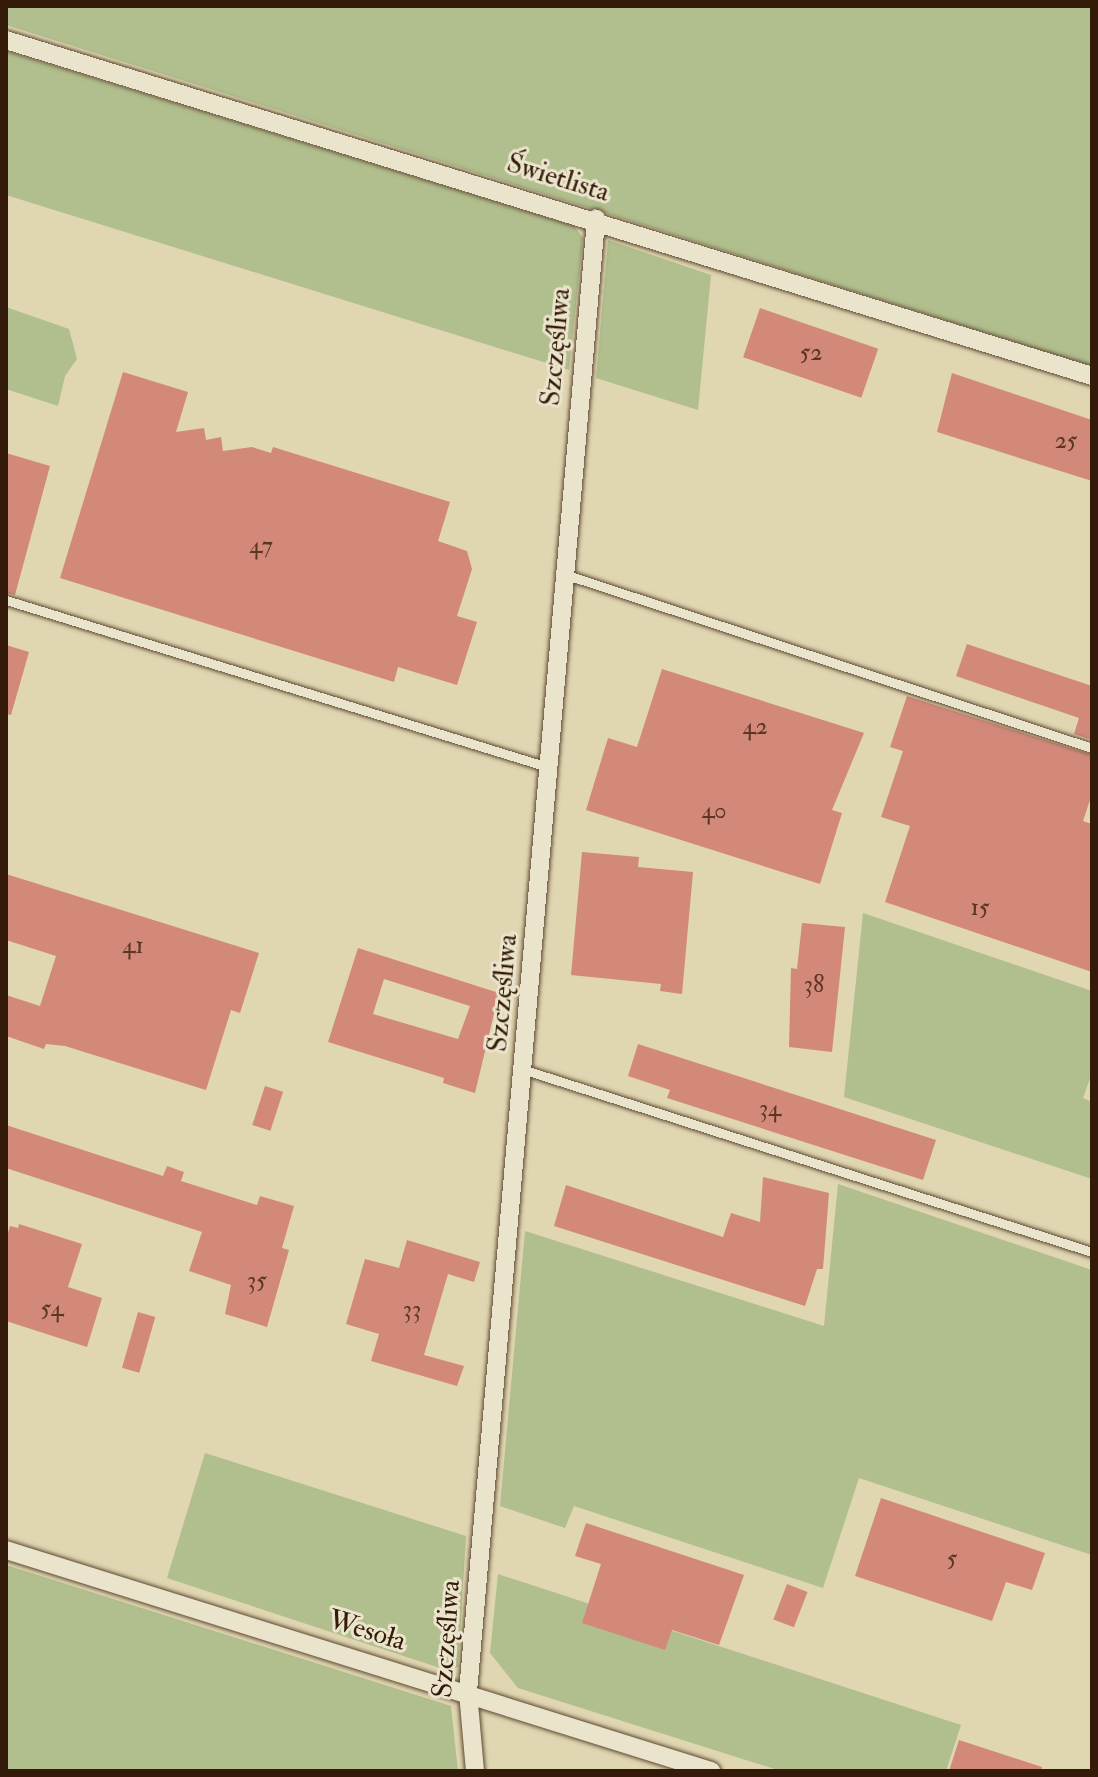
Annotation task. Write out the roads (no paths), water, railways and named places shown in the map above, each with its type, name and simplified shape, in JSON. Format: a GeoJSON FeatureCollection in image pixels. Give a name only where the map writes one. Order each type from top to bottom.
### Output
{"type":"FeatureCollection","features":[{"type":"Feature","properties":{"kind":"street","name":"Świetlista"},"geometry":{"type":"LineString","coordinates":[[6,40],[596,219],[1092,376]]}},
{"type":"Feature","properties":{"kind":"street","name":"Szczęśliwa"},"geometry":{"type":"LineString","coordinates":[[475,1771],[468,1692],[525,1070],[596,219]]}},
{"type":"Feature","properties":{"kind":"street","name":"Wesoła"},"geometry":{"type":"LineString","coordinates":[[6,1550],[468,1692],[711,1771]]}},
{"type":"Feature","properties":{"kind":"lane"},"geometry":{"type":"LineString","coordinates":[[564,574],[1092,748]]}},
{"type":"Feature","properties":{"kind":"lane"},"geometry":{"type":"LineString","coordinates":[[6,600],[551,768]]}},
{"type":"Feature","properties":{"kind":"lane"},"geometry":{"type":"LineString","coordinates":[[525,1070],[1092,1252]]}}]}
